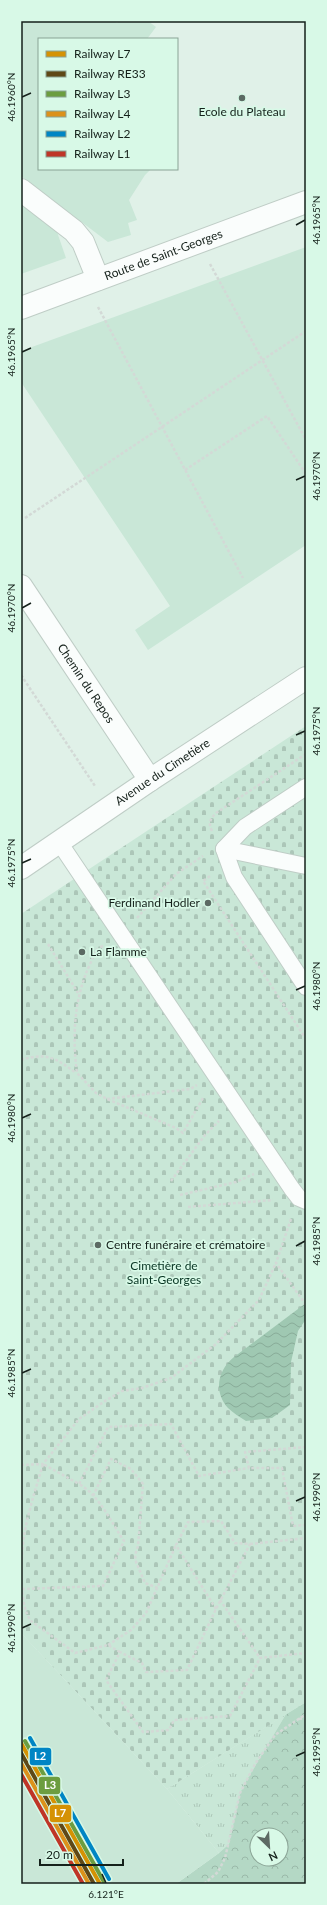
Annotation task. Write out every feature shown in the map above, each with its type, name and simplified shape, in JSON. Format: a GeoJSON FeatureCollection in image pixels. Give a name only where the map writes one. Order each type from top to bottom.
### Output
{"type":"FeatureCollection","features":[{"type":"Feature","properties":{"kind":"street"},"geometry":{"type":"LineString","coordinates":[[21,190],[74,231],[83,242],[98,279]]}},
{"type":"Feature","properties":{"kind":"street","name":"Route de Saint-Georges"},"geometry":{"type":"LineString","coordinates":[[21,308],[306,202]]}},
{"type":"Feature","properties":{"kind":"street","name":"Chemin du Repos"},"geometry":{"type":"LineString","coordinates":[[21,586],[150,780]]}},
{"type":"Feature","properties":{"kind":"street","name":"Avenue du Cimetière"},"geometry":{"type":"LineString","coordinates":[[21,868],[150,780],[306,678]]}},
{"type":"Feature","properties":{"kind":"lane"},"geometry":{"type":"LineString","coordinates":[[227,855],[245,827],[306,787]]}},
{"type":"Feature","properties":{"kind":"lane"},"geometry":{"type":"LineString","coordinates":[[59,842],[216,1076],[300,1197]]}},
{"type":"Feature","properties":{"kind":"lane"},"geometry":{"type":"LineString","coordinates":[[227,855],[306,866]]}},
{"type":"Feature","properties":{"kind":"lane"},"geometry":{"type":"LineString","coordinates":[[227,855],[234,877],[306,987]]}},
{"type":"Feature","properties":{"kind":"path"},"geometry":{"type":"LineString","coordinates":[[210,263],[306,440]]}},
{"type":"Feature","properties":{"kind":"path"},"geometry":{"type":"LineString","coordinates":[[96,305],[243,578]]}},
{"type":"Feature","properties":{"kind":"path"},"geometry":{"type":"LineString","coordinates":[[25,518],[306,331]]}},
{"type":"Feature","properties":{"kind":"path"},"geometry":{"type":"LineString","coordinates":[[185,470],[267,416],[306,474]]}},
{"type":"Feature","properties":{"kind":"path"},"geometry":{"type":"LineString","coordinates":[[21,675],[95,786]]}},
{"type":"Feature","properties":{"kind":"path"},"geometry":{"type":"LineString","coordinates":[[77,1073],[76,1014],[79,994],[85,974],[97,948],[121,936],[176,874],[207,853],[227,855]]}},
{"type":"Feature","properties":{"kind":"path"},"geometry":{"type":"LineString","coordinates":[[227,855],[204,881],[306,1038]]}},
{"type":"Feature","properties":{"kind":"path"},"geometry":{"type":"LineString","coordinates":[[48,944],[79,994]]}},
{"type":"Feature","properties":{"kind":"path"},"geometry":{"type":"LineString","coordinates":[[21,1060],[39,1056],[50,1057],[61,1062],[77,1073],[96,1093],[107,1100],[176,1128],[183,1133],[216,1076]]}},
{"type":"Feature","properties":{"kind":"path"},"geometry":{"type":"LineString","coordinates":[[107,1100],[190,1089],[216,1076]]}},
{"type":"Feature","properties":{"kind":"path"},"geometry":{"type":"LineString","coordinates":[[171,1181],[205,1135]]}},
{"type":"Feature","properties":{"kind":"path"},"geometry":{"type":"LineString","coordinates":[[180,1195],[236,1182]]}},
{"type":"Feature","properties":{"kind":"path"},"geometry":{"type":"LineString","coordinates":[[188,1207],[269,1201],[300,1197],[276,1264],[259,1300],[216,1344],[171,1378],[142,1388],[122,1391],[104,1401],[80,1419],[43,1464],[24,1537],[22,1589],[26,1615],[31,1621],[75,1653],[108,1645],[131,1630],[146,1613],[176,1545],[188,1522],[221,1521],[235,1543],[250,1544],[306,1538]]}},
{"type":"Feature","properties":{"kind":"path"},"geometry":{"type":"LineString","coordinates":[[276,1264],[305,1304]]}},
{"type":"Feature","properties":{"kind":"path"},"geometry":{"type":"LineString","coordinates":[[79,1484],[108,1427],[171,1424],[199,1476],[249,1468],[282,1468],[294,1526],[306,1525]]}},
{"type":"Feature","properties":{"kind":"path"},"geometry":{"type":"LineString","coordinates":[[249,1468],[245,1452],[306,1447]]}},
{"type":"Feature","properties":{"kind":"path"},"geometry":{"type":"LineString","coordinates":[[94,1496],[111,1459],[131,1469],[143,1484],[136,1562],[145,1583],[158,1588]]}},
{"type":"Feature","properties":{"kind":"path"},"geometry":{"type":"LineString","coordinates":[[21,1465],[43,1464],[87,1488],[124,1541],[104,1586],[22,1589]]}},
{"type":"Feature","properties":{"kind":"path"},"geometry":{"type":"LineString","coordinates":[[108,1645],[142,1663],[146,1672],[187,1670],[220,1600],[250,1544]]}},
{"type":"Feature","properties":{"kind":"path"},"geometry":{"type":"LineString","coordinates":[[176,1545],[216,1609]]}},
{"type":"Feature","properties":{"kind":"path"},"geometry":{"type":"LineString","coordinates":[[220,1600],[260,1658]]}},
{"type":"Feature","properties":{"kind":"path"},"geometry":{"type":"LineString","coordinates":[[120,1652],[106,1680],[143,1732],[169,1730],[174,1720],[230,1716],[260,1658]]}},
{"type":"Feature","properties":{"kind":"path"},"geometry":{"type":"LineString","coordinates":[[260,1658],[306,1653]]}},
{"type":"Feature","properties":{"kind":"path"},"geometry":{"type":"LineString","coordinates":[[204,1884],[218,1872],[226,1858],[240,1793],[255,1764],[275,1735],[306,1714]]}},
{"type":"Feature","properties":{"kind":"path"},"geometry":{"type":"LineString","coordinates":[[298,1719],[306,1718]]}},
{"type":"Feature","properties":{"kind":"green space"},"geometry":{"type":"Polygon","coordinates":[[[21,21],[114,21],[117,23],[119,21],[148,21],[156,27],[148,38],[38,38],[38,170],[150,170],[145,175],[129,200],[137,220],[128,223],[131,235],[108,242],[21,176],[21,21]]]}},
{"type":"Feature","properties":{"kind":"green space"},"geometry":{"type":"Polygon","coordinates":[[[21,202],[56,229],[66,258],[21,274],[21,202]]]}},
{"type":"Feature","properties":{"kind":"green space"},"geometry":{"type":"Polygon","coordinates":[[[306,247],[306,545],[148,650],[135,630],[170,606],[21,382],[21,351],[306,247]]]}},
{"type":"Feature","properties":{"kind":"green space","name":"Cimetière de Saint-Georges"},"geometry":{"type":"Polygon","coordinates":[[[306,726],[306,1702],[167,1789],[21,1633],[21,914],[306,726]]]}},
{"type":"Feature","properties":{"kind":"green space"},"geometry":{"type":"Polygon","coordinates":[[[21,1633],[167,1789],[219,1853],[176,1884],[21,1884],[21,1633]]]}},
{"type":"Feature","properties":{"kind":"green space"},"geometry":{"type":"Polygon","coordinates":[[[306,1702],[306,1884],[176,1884],[229,1844],[240,1793],[286,1714],[306,1702]]]}},
{"type":"Feature","properties":{"kind":"green space"},"geometry":{"type":"Polygon","coordinates":[[[286,1714],[240,1793],[229,1844],[219,1853],[167,1789],[286,1714]]]}},
{"type":"Feature","properties":{"kind":"water"},"geometry":{"type":"Polygon","coordinates":[[[306,1303],[306,1319],[298,1331],[291,1362],[290,1405],[272,1418],[246,1421],[228,1408],[220,1395],[219,1381],[224,1368],[234,1357],[306,1303]]]}},
{"type":"Feature","properties":{"kind":"rail line","name":"L2"},"geometry":{"type":"LineString","coordinates":[[30,1738],[109,1879]]}},
{"type":"Feature","properties":{"kind":"rail line","name":"L3"},"geometry":{"type":"LineString","coordinates":[[25,1741],[104,1882]]}},
{"type":"Feature","properties":{"kind":"rail line","name":"L7"},"geometry":{"type":"LineString","coordinates":[[21,1743],[100,1884]]}},
{"type":"Feature","properties":{"kind":"rail line","name":"RE33"},"geometry":{"type":"LineString","coordinates":[[21,1753],[94,1884]]}},
{"type":"Feature","properties":{"kind":"rail line","name":"L4"},"geometry":{"type":"LineString","coordinates":[[21,1763],[89,1884]]}},
{"type":"Feature","properties":{"kind":"rail line","name":"L1"},"geometry":{"type":"LineString","coordinates":[[21,1774],[83,1884]]}},
{"type":"Feature","properties":{"kind":"place","name":"Ecole du Plateau"},"geometry":{"type":"Point","coordinates":[242,98]}},
{"type":"Feature","properties":{"kind":"place","name":"Ferdinand Hodler"},"geometry":{"type":"Point","coordinates":[208,903]}},
{"type":"Feature","properties":{"kind":"place","name":"La Flamme"},"geometry":{"type":"Point","coordinates":[82,952]}},
{"type":"Feature","properties":{"kind":"place","name":"Centre funéraire et crématoire"},"geometry":{"type":"Point","coordinates":[98,1245]}}]}
